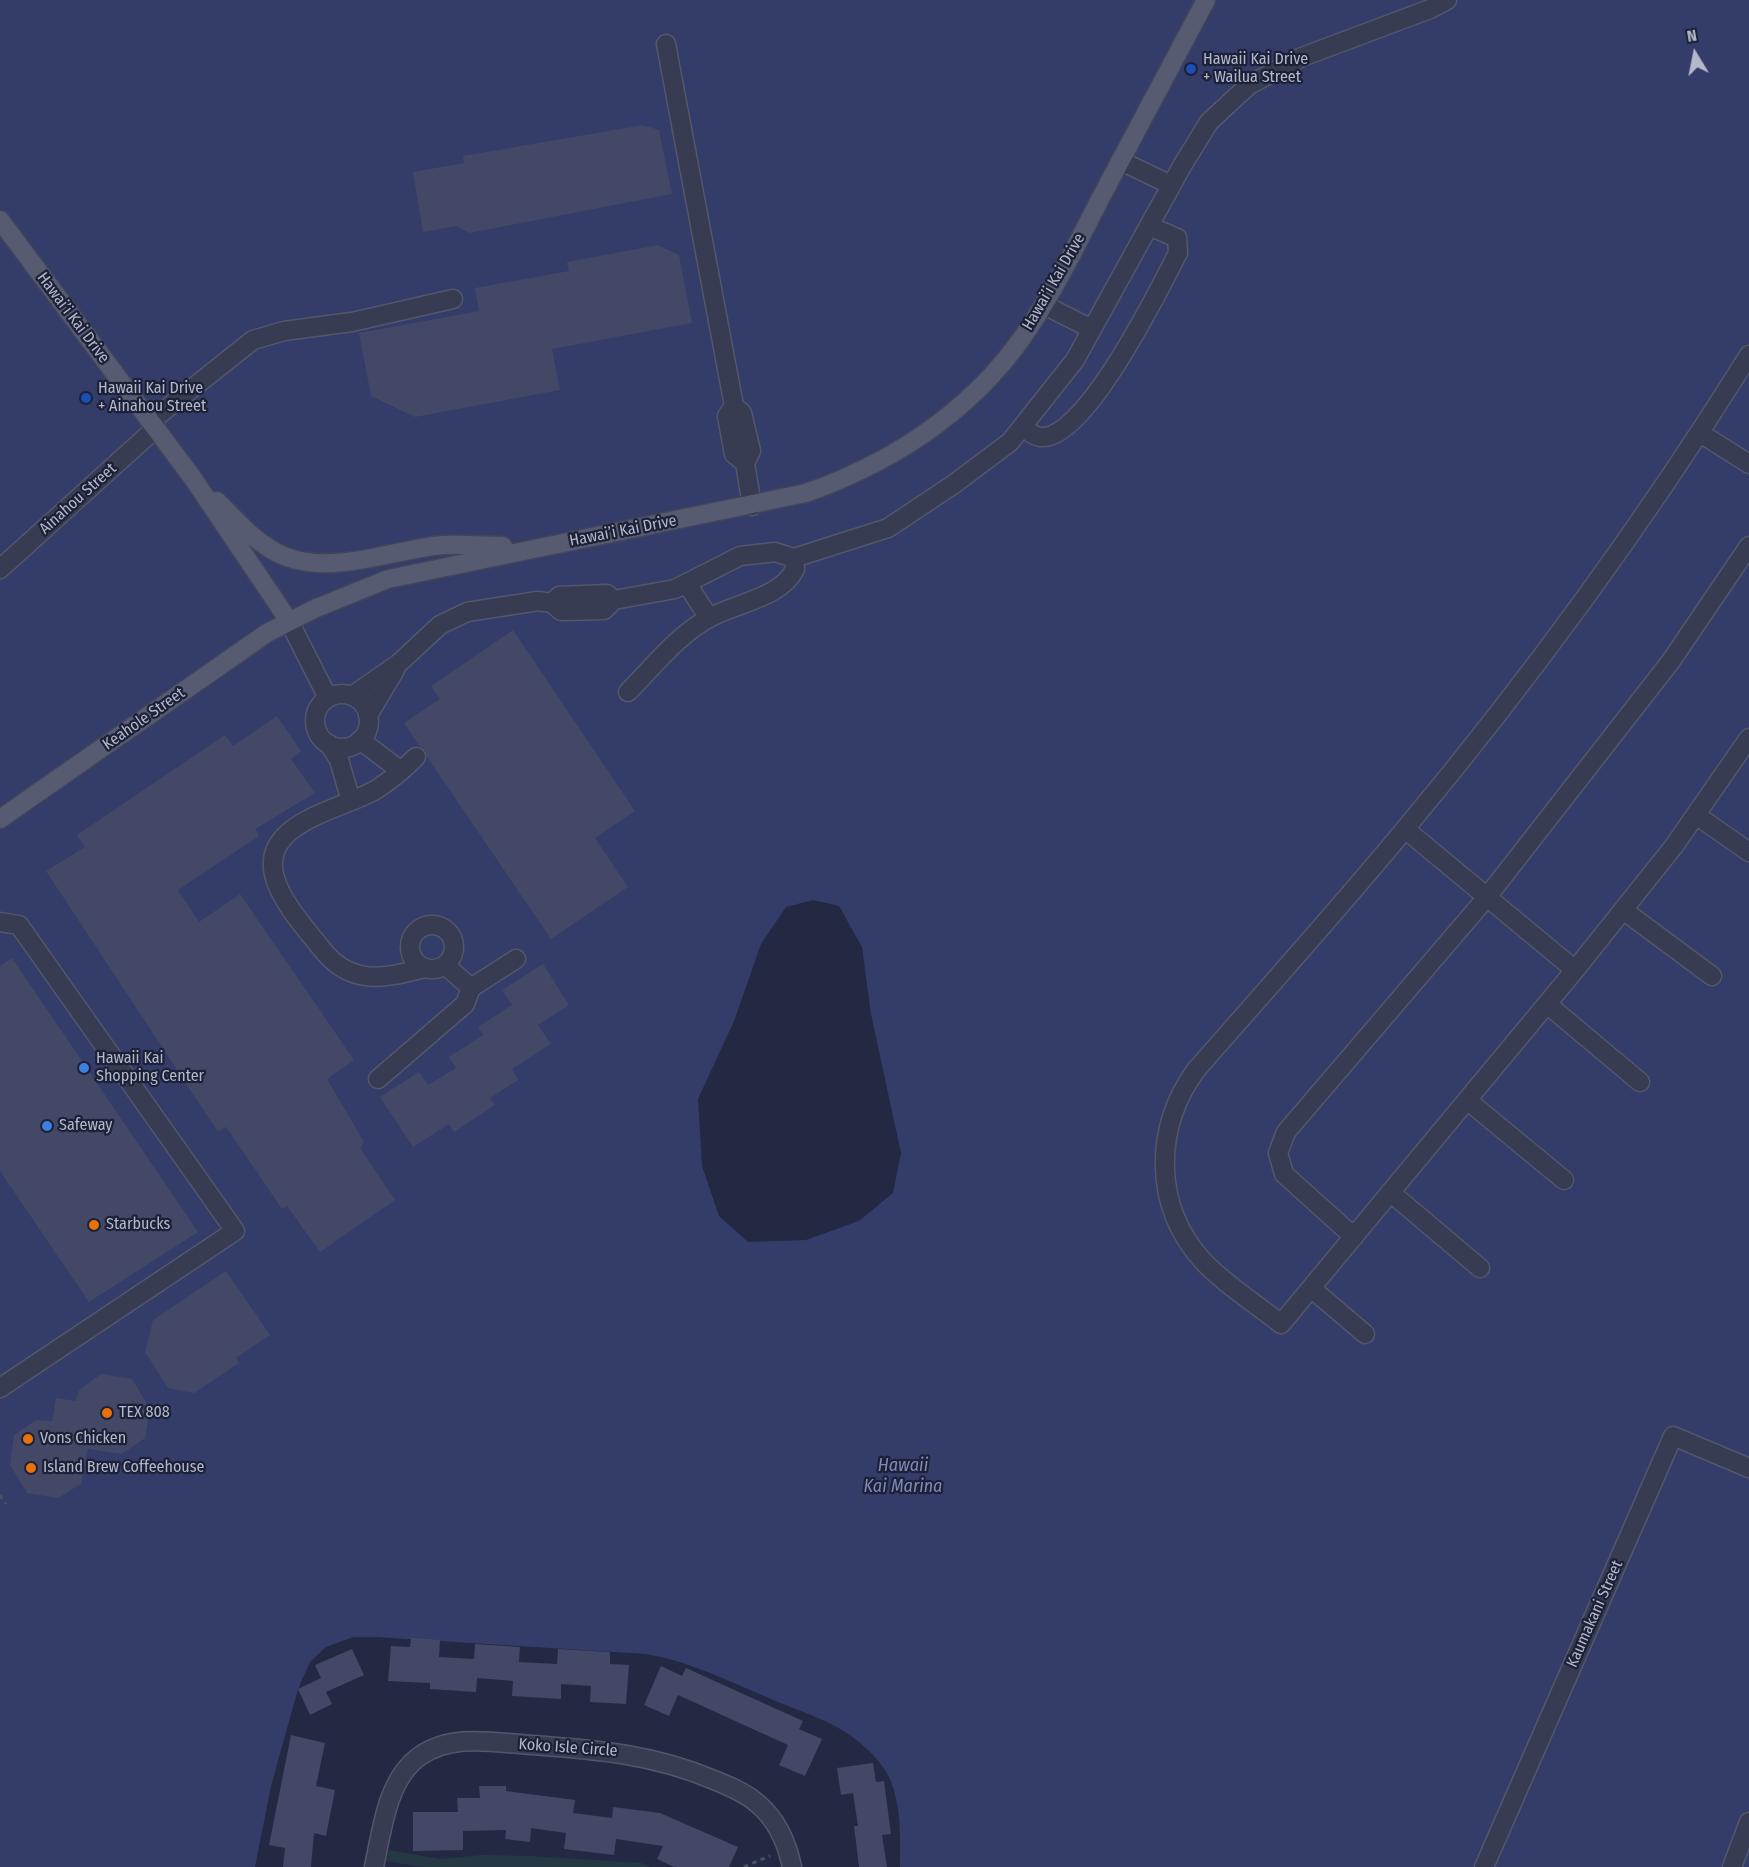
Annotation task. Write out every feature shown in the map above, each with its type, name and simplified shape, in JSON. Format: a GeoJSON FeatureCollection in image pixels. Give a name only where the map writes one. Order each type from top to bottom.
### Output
{"type":"FeatureCollection","features":[{"type":"Feature","properties":{"kind":"main road","name":"Hawai’i Kai Drive"},"geometry":{"type":"LineString","coordinates":[[0,220],[154,424],[289,621],[388,579],[752,506],[837,482],[886,458],[923,435],[957,408],[996,370],[1044,304],[1206,0]]}},
{"type":"Feature","properties":{"kind":"main road"},"geometry":{"type":"LineString","coordinates":[[192,477],[264,545],[300,561],[332,562],[443,545],[542,547]]}},
{"type":"Feature","properties":{"kind":"main road","name":"Keahole Street"},"geometry":{"type":"LineString","coordinates":[[0,819],[289,621]]}},
{"type":"Feature","properties":{"kind":"street"},"geometry":{"type":"LineString","coordinates":[[352,696],[398,664],[440,625],[467,612],[502,605],[552,603],[561,611],[604,610],[614,600],[675,589],[740,555],[775,552],[794,558],[888,528],[954,484],[1010,442],[1024,425],[1075,360],[1171,185],[1209,122],[1249,85],[1302,57],[1430,9],[1447,0]]}},
{"type":"Feature","properties":{"kind":"street"},"geometry":{"type":"LineString","coordinates":[[666,44],[734,406],[727,416],[734,454],[745,463],[752,506]]}},
{"type":"Feature","properties":{"kind":"street"},"geometry":{"type":"LineString","coordinates":[[1120,161],[1171,185]]}},
{"type":"Feature","properties":{"kind":"street"},"geometry":{"type":"LineString","coordinates":[[1024,425],[1034,435],[1042,437],[1050,436],[1072,424],[1127,350],[1178,253],[1177,238],[1149,226]]}},
{"type":"Feature","properties":{"kind":"street","name":"Ainahou Street"},"geometry":{"type":"LineString","coordinates":[[0,568],[154,424],[253,340],[284,331],[352,322],[453,299]]}},
{"type":"Feature","properties":{"kind":"street"},"geometry":{"type":"LineString","coordinates":[[1044,304],[1092,329]]}},
{"type":"Feature","properties":{"kind":"street"},"geometry":{"type":"LineString","coordinates":[[1749,355],[1700,434],[1558,635],[1405,829],[1196,1070],[1177,1101],[1168,1130],[1164,1161],[1168,1197],[1182,1231],[1203,1261],[1281,1324],[1623,910],[1696,815],[1749,738]]}},
{"type":"Feature","properties":{"kind":"street"},"geometry":{"type":"LineString","coordinates":[[1700,434],[1749,464]]}},
{"type":"Feature","properties":{"kind":"street"},"geometry":{"type":"LineString","coordinates":[[1354,1237],[1284,1174],[1278,1152],[1286,1132],[1487,897],[1671,661],[1749,546]]}},
{"type":"Feature","properties":{"kind":"street"},"geometry":{"type":"LineString","coordinates":[[628,692],[693,627],[785,584],[795,569],[794,558]]}},
{"type":"Feature","properties":{"kind":"street"},"geometry":{"type":"LineString","coordinates":[[687,584],[709,618]]}},
{"type":"Feature","properties":{"kind":"street"},"geometry":{"type":"LineString","coordinates":[[289,621],[328,698]]}},
{"type":"Feature","properties":{"kind":"street"},"geometry":{"type":"LineString","coordinates":[[368,715],[398,664]]}},
{"type":"Feature","properties":{"kind":"street"},"geometry":{"type":"LineString","coordinates":[[329,744],[348,747],[360,740],[367,731],[368,715],[365,707],[352,696],[344,694],[328,698],[316,713],[315,722],[317,731],[339,760],[351,801]]}},
{"type":"Feature","properties":{"kind":"street"},"geometry":{"type":"LineString","coordinates":[[360,740],[401,771]]}},
{"type":"Feature","properties":{"kind":"street"},"geometry":{"type":"LineString","coordinates":[[416,757],[376,790],[314,817],[285,833],[274,856],[277,883],[298,919],[329,958],[359,977],[388,978],[424,968],[431,969],[445,965],[453,954],[453,940],[444,929],[430,926],[417,931],[410,944],[413,958],[424,968]]}},
{"type":"Feature","properties":{"kind":"street"},"geometry":{"type":"LineString","coordinates":[[1696,815],[1749,852]]}},
{"type":"Feature","properties":{"kind":"street"},"geometry":{"type":"LineString","coordinates":[[1405,829],[1575,970]]}},
{"type":"Feature","properties":{"kind":"street"},"geometry":{"type":"LineString","coordinates":[[1623,910],[1712,976]]}},
{"type":"Feature","properties":{"kind":"street"},"geometry":{"type":"LineString","coordinates":[[0,922],[19,925],[235,1231],[0,1388]]}},
{"type":"Feature","properties":{"kind":"street"},"geometry":{"type":"LineString","coordinates":[[378,1079],[465,1004],[471,988],[516,959]]}},
{"type":"Feature","properties":{"kind":"street"},"geometry":{"type":"LineString","coordinates":[[445,965],[471,988]]}},
{"type":"Feature","properties":{"kind":"street"},"geometry":{"type":"LineString","coordinates":[[1547,1004],[1640,1082]]}},
{"type":"Feature","properties":{"kind":"street"},"geometry":{"type":"LineString","coordinates":[[1467,1100],[1564,1180]]}},
{"type":"Feature","properties":{"kind":"street"},"geometry":{"type":"LineString","coordinates":[[1390,1192],[1480,1268]]}},
{"type":"Feature","properties":{"kind":"street"},"geometry":{"type":"LineString","coordinates":[[1311,1288],[1365,1334]]}},
{"type":"Feature","properties":{"kind":"street","name":"Kaumakani Street"},"geometry":{"type":"LineString","coordinates":[[1484,1867],[1673,1436],[1749,1468]]}},
{"type":"Feature","properties":{"kind":"street","name":"Koko Isle Circle"},"geometry":{"type":"LineString","coordinates":[[374,1867],[388,1806],[401,1777],[420,1756],[438,1746],[458,1741],[615,1751],[667,1762],[742,1792],[770,1816],[786,1844],[792,1867]]}},
{"type":"Feature","properties":{"kind":"street"},"geometry":{"type":"LineString","coordinates":[[1732,1867],[1749,1822]]}},
{"type":"Feature","properties":{"kind":"path"},"geometry":{"type":"LineString","coordinates":[[0,1495],[6,1504]]}},
{"type":"Feature","properties":{"kind":"path"},"geometry":{"type":"LineString","coordinates":[[744,1867],[778,1852],[786,1844]]}},
{"type":"Feature","properties":{"kind":"shaded area"},"geometry":{"type":"Polygon","coordinates":[[[389,1850],[440,1859],[482,1855],[530,1856],[641,1863],[650,1867],[422,1867],[386,1861],[389,1850]]]}},
{"type":"Feature","properties":{"kind":"water","name":"Hawaii Kai Marina"},"geometry":{"type":"Polygon","coordinates":[[[0,0],[1749,0],[1749,1867],[900,1867],[900,1833],[896,1799],[889,1777],[876,1758],[858,1741],[837,1727],[729,1681],[680,1662],[646,1654],[353,1637],[326,1647],[310,1662],[298,1689],[271,1786],[255,1867],[0,1867],[0,0]],[[813,900],[786,907],[761,944],[734,1021],[698,1099],[702,1166],[719,1216],[748,1242],[806,1240],[859,1221],[893,1193],[901,1153],[871,1014],[862,947],[839,906],[813,900]]]}},
{"type":"Feature","properties":{"kind":"building"},"geometry":{"type":"Polygon","coordinates":[[[643,125],[659,130],[672,194],[469,233],[457,226],[423,232],[413,172],[464,163],[463,156],[643,125]]]}},
{"type":"Feature","properties":{"kind":"building"},"geometry":{"type":"Polygon","coordinates":[[[658,245],[679,255],[692,323],[552,349],[560,390],[415,417],[371,396],[359,333],[479,311],[475,288],[569,271],[567,262],[658,245]]]}},
{"type":"Feature","properties":{"kind":"building"},"geometry":{"type":"Polygon","coordinates":[[[513,630],[635,811],[595,838],[628,887],[551,939],[404,723],[440,699],[431,686],[513,630]]]}},
{"type":"Feature","properties":{"kind":"building"},"geometry":{"type":"Polygon","coordinates":[[[277,716],[301,751],[291,759],[315,793],[255,829],[259,836],[178,890],[199,922],[240,894],[354,1060],[327,1079],[364,1142],[360,1148],[395,1200],[320,1252],[287,1206],[282,1209],[226,1127],[218,1132],[46,871],[85,847],[77,835],[225,735],[233,746],[277,716]]]}},
{"type":"Feature","properties":{"kind":"building"},"geometry":{"type":"Polygon","coordinates":[[[12,958],[198,1232],[89,1302],[0,1171],[0,966],[12,958]]]}},
{"type":"Feature","properties":{"kind":"building"},"geometry":{"type":"Polygon","coordinates":[[[543,964],[569,1005],[538,1025],[551,1044],[512,1069],[518,1080],[490,1098],[495,1105],[454,1132],[449,1124],[413,1147],[380,1097],[419,1072],[428,1085],[456,1068],[449,1057],[483,1035],[478,1027],[512,1005],[502,990],[543,964]]]}},
{"type":"Feature","properties":{"kind":"building"},"geometry":{"type":"Polygon","coordinates":[[[226,1271],[270,1335],[236,1358],[239,1363],[194,1393],[168,1388],[145,1352],[153,1320],[226,1271]]]}},
{"type":"Feature","properties":{"kind":"building"},"geometry":{"type":"Polygon","coordinates":[[[101,1374],[132,1379],[150,1409],[145,1438],[122,1454],[88,1449],[81,1484],[58,1498],[27,1493],[10,1465],[14,1435],[36,1420],[52,1421],[56,1398],[76,1401],[79,1390],[101,1374]]]}},
{"type":"Feature","properties":{"kind":"building"},"geometry":{"type":"Polygon","coordinates":[[[411,1638],[440,1640],[439,1657],[474,1659],[475,1644],[520,1647],[519,1662],[557,1664],[558,1649],[610,1652],[610,1664],[629,1665],[626,1704],[590,1702],[591,1686],[561,1684],[561,1699],[512,1696],[513,1681],[477,1678],[476,1692],[430,1689],[430,1683],[388,1681],[391,1646],[410,1647],[411,1638]]]}},
{"type":"Feature","properties":{"kind":"building"},"geometry":{"type":"Polygon","coordinates":[[[352,1649],[364,1675],[326,1692],[332,1704],[310,1715],[298,1689],[321,1678],[315,1665],[352,1649]]]}},
{"type":"Feature","properties":{"kind":"building"},"geometry":{"type":"Polygon","coordinates":[[[661,1666],[682,1676],[686,1668],[803,1721],[799,1729],[822,1739],[805,1776],[779,1765],[788,1745],[678,1695],[669,1716],[644,1705],[661,1666]]]}},
{"type":"Feature","properties":{"kind":"building"},"geometry":{"type":"Polygon","coordinates":[[[291,1735],[325,1743],[316,1786],[335,1790],[326,1836],[314,1833],[311,1867],[283,1867],[285,1848],[269,1845],[291,1735]]]}},
{"type":"Feature","properties":{"kind":"building"},"geometry":{"type":"Polygon","coordinates":[[[873,1763],[876,1782],[884,1781],[891,1834],[882,1835],[887,1867],[859,1867],[854,1826],[858,1826],[853,1793],[841,1795],[837,1768],[873,1763]]]}},
{"type":"Feature","properties":{"kind":"building"},"geometry":{"type":"Polygon","coordinates":[[[479,1786],[506,1786],[506,1791],[575,1800],[573,1813],[612,1818],[613,1807],[660,1813],[738,1847],[729,1867],[674,1867],[657,1859],[663,1846],[616,1839],[614,1855],[564,1849],[566,1833],[531,1828],[530,1842],[505,1839],[506,1830],[463,1831],[463,1850],[413,1851],[413,1812],[458,1812],[457,1798],[480,1798],[479,1786]]]}},
{"type":"Feature","properties":{"kind":"place","name":"Hawaii Kai Drive + Wailua Street"},"geometry":{"type":"Point","coordinates":[1191,69]}},
{"type":"Feature","properties":{"kind":"place","name":"Hawaii Kai Drive + Ainahou Street"},"geometry":{"type":"Point","coordinates":[86,398]}},
{"type":"Feature","properties":{"kind":"place","name":"Hawaii Kai Shopping Center"},"geometry":{"type":"Point","coordinates":[84,1068]}},
{"type":"Feature","properties":{"kind":"place","name":"Safeway"},"geometry":{"type":"Point","coordinates":[47,1126]}},
{"type":"Feature","properties":{"kind":"place","name":"Starbucks"},"geometry":{"type":"Point","coordinates":[94,1225]}},
{"type":"Feature","properties":{"kind":"place","name":"TEX 808"},"geometry":{"type":"Point","coordinates":[107,1413]}},
{"type":"Feature","properties":{"kind":"place","name":"Vons Chicken"},"geometry":{"type":"Point","coordinates":[28,1439]}},
{"type":"Feature","properties":{"kind":"place","name":"Island Brew Coffeehouse"},"geometry":{"type":"Point","coordinates":[31,1468]}}]}
